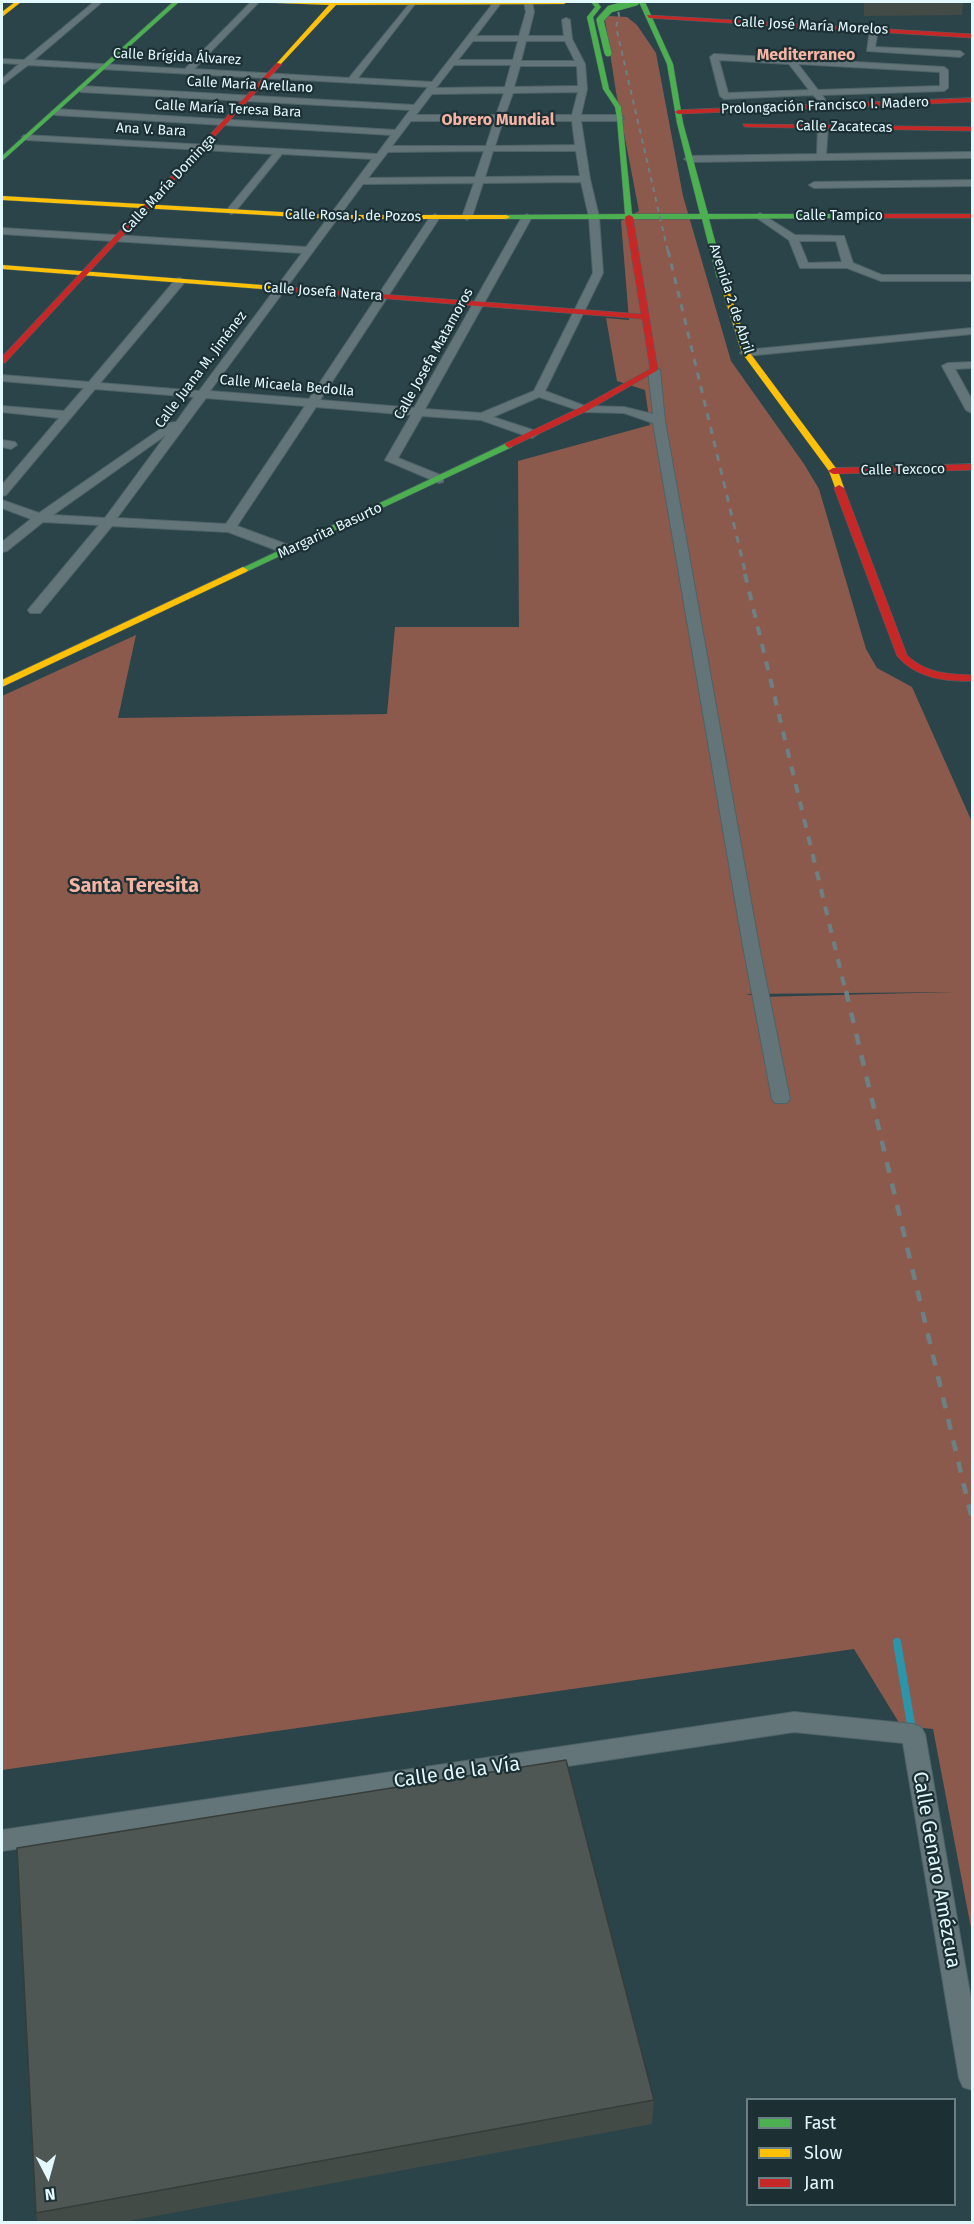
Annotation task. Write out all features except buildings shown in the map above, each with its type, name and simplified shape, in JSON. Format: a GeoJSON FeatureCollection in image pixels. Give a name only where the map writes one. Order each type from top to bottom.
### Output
{"type":"FeatureCollection","features":[{"type":"Feature","properties":{"kind":"street"},"geometry":{"type":"LineString","coordinates":[[2,15],[18,2]]}},
{"type":"Feature","properties":{"kind":"street"},"geometry":{"type":"LineString","coordinates":[[2,83],[98,2]]}},
{"type":"Feature","properties":{"kind":"street"},"geometry":{"type":"LineString","coordinates":[[4,154],[56,112],[176,2]]}},
{"type":"Feature","properties":{"kind":"street"},"geometry":{"type":"LineString","coordinates":[[187,71],[255,2],[411,4],[564,2]]}},
{"type":"Feature","properties":{"kind":"street"},"geometry":{"type":"LineString","coordinates":[[528,2],[575,10],[593,10],[606,89],[619,112]]}},
{"type":"Feature","properties":{"kind":"street"},"geometry":{"type":"LineString","coordinates":[[467,217],[509,90],[530,12],[528,2]]}},
{"type":"Feature","properties":{"kind":"street"},"geometry":{"type":"LineString","coordinates":[[636,2],[609,9],[600,20],[619,112],[629,217],[654,370],[659,421],[755,966],[781,1099]]}},
{"type":"Feature","properties":{"kind":"street","name":"Avenida 2 de Abril"},"geometry":{"type":"LineString","coordinates":[[642,2],[670,64],[689,159],[722,281],[746,353],[833,471],[890,629],[902,656],[915,669]]}},
{"type":"Feature","properties":{"kind":"street","name":"Calle María Dominga"},"geometry":{"type":"LineString","coordinates":[[2,362],[334,3]]}},
{"type":"Feature","properties":{"kind":"street","name":"Calle Juana M. Jiménez"},"geometry":{"type":"LineString","coordinates":[[35,610],[109,521],[333,217],[497,3]]}},
{"type":"Feature","properties":{"kind":"street"},"geometry":{"type":"LineString","coordinates":[[352,80],[411,4]]}},
{"type":"Feature","properties":{"kind":"street","name":"Calle José María Morelos"},"geometry":{"type":"LineString","coordinates":[[649,16],[873,34],[972,36]]}},
{"type":"Feature","properties":{"kind":"street"},"geometry":{"type":"LineString","coordinates":[[482,417],[539,393],[598,273],[594,217],[579,148],[576,118],[583,90],[581,64],[568,39],[566,20]]}},
{"type":"Feature","properties":{"kind":"street"},"geometry":{"type":"LineString","coordinates":[[921,41],[873,34],[870,49],[960,54]]}},
{"type":"Feature","properties":{"kind":"street"},"geometry":{"type":"LineString","coordinates":[[469,38],[568,39]]}},
{"type":"Feature","properties":{"kind":"street"},"geometry":{"type":"LineString","coordinates":[[792,62],[817,93],[831,101],[944,88],[944,70],[714,57],[724,96],[817,93]]}},
{"type":"Feature","properties":{"kind":"street","name":"Calle Brígida Álvarez"},"geometry":{"type":"LineString","coordinates":[[2,61],[352,80],[431,88],[583,90]]}},
{"type":"Feature","properties":{"kind":"street"},"geometry":{"type":"LineString","coordinates":[[451,62],[581,64]]}},
{"type":"Feature","properties":{"kind":"street"},"geometry":{"type":"LineString","coordinates":[[804,63],[831,101]]}},
{"type":"Feature","properties":{"kind":"street","name":"Calle María Arellano"},"geometry":{"type":"LineString","coordinates":[[81,89],[417,108]]}},
{"type":"Feature","properties":{"kind":"street","name":"Prolongación Francisco I. Madero"},"geometry":{"type":"LineString","coordinates":[[679,117],[831,101],[972,100]]}},
{"type":"Feature","properties":{"kind":"street","name":"Calle María Teresa Bara"},"geometry":{"type":"LineString","coordinates":[[56,112],[398,133]]}},
{"type":"Feature","properties":{"kind":"street"},"geometry":{"type":"LineString","coordinates":[[410,118],[576,118],[619,112]]}},
{"type":"Feature","properties":{"kind":"street","name":"Calle Zacatecas"},"geometry":{"type":"LineString","coordinates":[[679,117],[823,127],[972,129]]}},
{"type":"Feature","properties":{"kind":"street"},"geometry":{"type":"LineString","coordinates":[[821,158],[823,127]]}},
{"type":"Feature","properties":{"kind":"street","name":"Ana V. Bara"},"geometry":{"type":"LineString","coordinates":[[27,137],[280,151],[384,153],[489,148],[579,148]]}},
{"type":"Feature","properties":{"kind":"street"},"geometry":{"type":"LineString","coordinates":[[231,211],[280,151]]}},
{"type":"Feature","properties":{"kind":"street"},"geometry":{"type":"LineString","coordinates":[[689,159],[972,154]]}},
{"type":"Feature","properties":{"kind":"street"},"geometry":{"type":"LineString","coordinates":[[362,181],[585,179]]}},
{"type":"Feature","properties":{"kind":"street"},"geometry":{"type":"LineString","coordinates":[[814,185],[972,183]]}},
{"type":"Feature","properties":{"kind":"street","name":"Calle Rosa J. de Pozos"},"geometry":{"type":"LineString","coordinates":[[2,198],[333,217],[706,216]]}},
{"type":"Feature","properties":{"kind":"street","name":"Calle Tampico"},"geometry":{"type":"LineString","coordinates":[[706,216],[972,216]]}},
{"type":"Feature","properties":{"kind":"street"},"geometry":{"type":"LineString","coordinates":[[760,216],[793,238],[840,238],[848,265]]}},
{"type":"Feature","properties":{"kind":"street"},"geometry":{"type":"LineString","coordinates":[[230,528],[435,217]]}},
{"type":"Feature","properties":{"kind":"street","name":"Calle Josefa Matamoros"},"geometry":{"type":"LineString","coordinates":[[439,479],[392,460],[527,217]]}},
{"type":"Feature","properties":{"kind":"street"},"geometry":{"type":"LineString","coordinates":[[2,231],[310,250]]}},
{"type":"Feature","properties":{"kind":"street"},"geometry":{"type":"LineString","coordinates":[[793,238],[804,266],[848,265],[881,278],[972,278]]}},
{"type":"Feature","properties":{"kind":"street","name":"Calle Josefa Natera"},"geometry":{"type":"LineString","coordinates":[[2,267],[644,316]]}},
{"type":"Feature","properties":{"kind":"street"},"geometry":{"type":"LineString","coordinates":[[2,492],[180,281]]}},
{"type":"Feature","properties":{"kind":"street"},"geometry":{"type":"LineString","coordinates":[[746,353],[972,331]]}},
{"type":"Feature","properties":{"kind":"street"},"geometry":{"type":"LineString","coordinates":[[972,365],[948,366],[972,408]]}},
{"type":"Feature","properties":{"kind":"street","name":"Margarita Basurto"},"geometry":{"type":"LineString","coordinates":[[2,684],[439,479],[584,409],[654,370]]}},
{"type":"Feature","properties":{"kind":"street","name":"Calle Micaela Bedolla"},"geometry":{"type":"LineString","coordinates":[[2,378],[482,417],[532,434]]}},
{"type":"Feature","properties":{"kind":"street"},"geometry":{"type":"LineString","coordinates":[[539,393],[584,409],[624,410],[659,421]]}},
{"type":"Feature","properties":{"kind":"street"},"geometry":{"type":"LineString","coordinates":[[2,410],[68,415]]}},
{"type":"Feature","properties":{"kind":"street"},"geometry":{"type":"LineString","coordinates":[[2,548],[40,518],[186,415]]}},
{"type":"Feature","properties":{"kind":"street","name":"Calle Texcoco"},"geometry":{"type":"LineString","coordinates":[[833,471],[972,467]]}},
{"type":"Feature","properties":{"kind":"street"},"geometry":{"type":"LineString","coordinates":[[2,504],[40,518],[230,528],[289,550]]}},
{"type":"Feature","properties":{"kind":"street"},"geometry":{"type":"LineString","coordinates":[[915,669],[972,670]]}},
{"type":"Feature","properties":{"kind":"street"},"geometry":{"type":"LineString","coordinates":[[915,669],[937,677],[972,678]]}},
{"type":"Feature","properties":{"kind":"street","name":"Calle de la Vía"},"geometry":{"type":"LineString","coordinates":[[2,1840],[794,1722],[913,1734]]}},
{"type":"Feature","properties":{"kind":"street","name":"Calle Genaro Amézcua"},"geometry":{"type":"LineString","coordinates":[[913,1734],[972,2078]]}},
{"type":"Feature","properties":{"kind":"shaded area"},"geometry":{"type":"Polygon","coordinates":[[[609,16],[627,17],[637,25],[656,53],[683,196],[731,361],[804,464],[819,489],[866,649],[877,668],[912,687],[972,822],[972,1933],[933,1729],[901,1726],[854,1649],[2,1770],[2,696],[136,635],[118,718],[387,714],[395,627],[519,627],[518,461],[650,425],[645,390],[617,381],[606,318],[629,320],[621,221],[639,211],[605,20],[609,16]],[[954,992],[746,994],[759,997],[954,992]]]}},
{"type":"Feature","properties":{"kind":"waterway"},"geometry":{"type":"LineString","coordinates":[[897,1642],[912,1730]]}},
{"type":"Feature","properties":{"kind":"railway"},"geometry":{"type":"LineString","coordinates":[[617,2],[619,16],[616,27],[668,252]]}},
{"type":"Feature","properties":{"kind":"railway"},"geometry":{"type":"LineString","coordinates":[[668,250],[746,575]]}},
{"type":"Feature","properties":{"kind":"railway"},"geometry":{"type":"LineString","coordinates":[[745,574],[846,993]]}},
{"type":"Feature","properties":{"kind":"railway"},"geometry":{"type":"LineString","coordinates":[[846,991],[972,1519]]}},
{"type":"Feature","properties":{"kind":"traffic: fast"},"geometry":{"type":"LineString","coordinates":[[2,159],[176,2]]}},
{"type":"Feature","properties":{"kind":"traffic: fast"},"geometry":{"type":"LineString","coordinates":[[594,2],[598,7],[590,17],[606,89],[618,107],[620,118],[629,217]]}},
{"type":"Feature","properties":{"kind":"traffic: fast"},"geometry":{"type":"LineString","coordinates":[[608,53],[600,20],[610,9],[636,2]]}},
{"type":"Feature","properties":{"kind":"traffic: fast"},"geometry":{"type":"LineString","coordinates":[[642,2],[670,64],[680,123],[721,278]]}},
{"type":"Feature","properties":{"kind":"traffic: fast"},"geometry":{"type":"LineString","coordinates":[[506,217],[843,216]]}},
{"type":"Feature","properties":{"kind":"traffic: fast"},"geometry":{"type":"LineString","coordinates":[[243,570],[509,445]]}},
{"type":"Feature","properties":{"kind":"traffic: slow"},"geometry":{"type":"LineString","coordinates":[[2,15],[18,2]]}},
{"type":"Feature","properties":{"kind":"traffic: slow"},"geometry":{"type":"LineString","coordinates":[[254,2],[411,4],[564,2]]}},
{"type":"Feature","properties":{"kind":"traffic: slow"},"geometry":{"type":"LineString","coordinates":[[279,64],[334,3]]}},
{"type":"Feature","properties":{"kind":"traffic: slow"},"geometry":{"type":"LineString","coordinates":[[2,198],[333,217],[506,217]]}},
{"type":"Feature","properties":{"kind":"traffic: slow"},"geometry":{"type":"LineString","coordinates":[[2,267],[275,288]]}},
{"type":"Feature","properties":{"kind":"traffic: slow"},"geometry":{"type":"LineString","coordinates":[[721,278],[746,353],[833,471],[839,488]]}},
{"type":"Feature","properties":{"kind":"traffic: slow"},"geometry":{"type":"LineString","coordinates":[[2,684],[243,570]]}},
{"type":"Feature","properties":{"kind":"traffic: jam"},"geometry":{"type":"LineString","coordinates":[[649,16],[972,36]]}},
{"type":"Feature","properties":{"kind":"traffic: jam"},"geometry":{"type":"LineString","coordinates":[[2,361],[279,64]]}},
{"type":"Feature","properties":{"kind":"traffic: jam"},"geometry":{"type":"LineString","coordinates":[[678,112],[972,100]]}},
{"type":"Feature","properties":{"kind":"traffic: jam"},"geometry":{"type":"LineString","coordinates":[[745,125],[972,129]]}},
{"type":"Feature","properties":{"kind":"traffic: jam"},"geometry":{"type":"LineString","coordinates":[[843,216],[972,216]]}},
{"type":"Feature","properties":{"kind":"traffic: jam"},"geometry":{"type":"LineString","coordinates":[[509,445],[584,409],[654,370],[629,217]]}},
{"type":"Feature","properties":{"kind":"traffic: jam"},"geometry":{"type":"LineString","coordinates":[[275,288],[644,317]]}},
{"type":"Feature","properties":{"kind":"traffic: jam"},"geometry":{"type":"LineString","coordinates":[[833,471],[972,467]]}},
{"type":"Feature","properties":{"kind":"traffic: jam"},"geometry":{"type":"LineString","coordinates":[[839,488],[902,656],[917,668],[934,675],[972,678]]}},
{"type":"Feature","properties":{"kind":"district","name":"Mediterraneo"},"geometry":{"type":"Point","coordinates":[806,56]}},
{"type":"Feature","properties":{"kind":"district","name":"Obrero Mundial"},"geometry":{"type":"Point","coordinates":[498,121]}},
{"type":"Feature","properties":{"kind":"district","name":"Santa Teresita"},"geometry":{"type":"Point","coordinates":[134,886]}}]}
